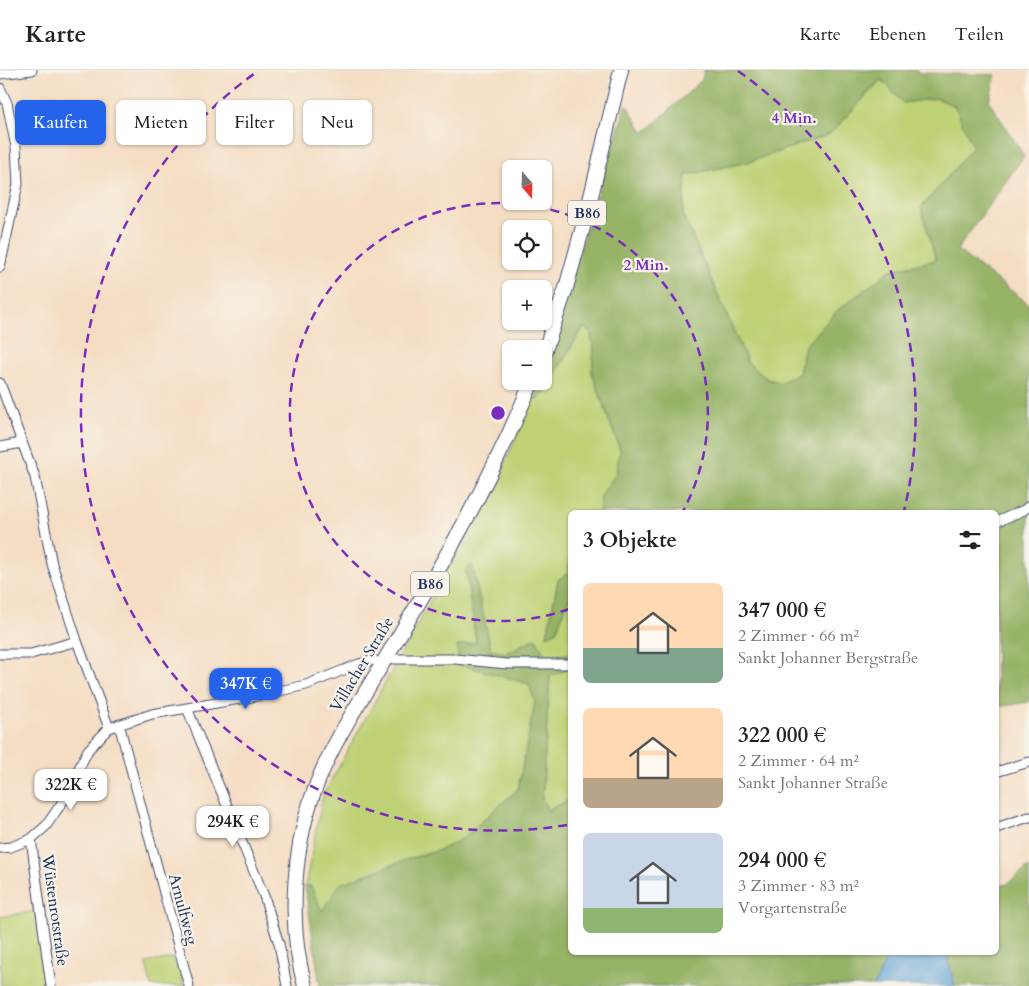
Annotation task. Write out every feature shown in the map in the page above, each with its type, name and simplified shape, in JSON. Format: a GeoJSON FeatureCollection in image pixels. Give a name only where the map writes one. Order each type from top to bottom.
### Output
{"type":"FeatureCollection","features":[{"type":"Feature","properties":{"kind":"main road","name":"B86"},"geometry":{"type":"LineString","coordinates":[[548,340],[566,288],[585,218],[621,70]]}},
{"type":"Feature","properties":{"kind":"main road","name":"Villacher Straße"},"geometry":{"type":"LineString","coordinates":[[305,986],[296,936],[294,906],[301,838],[317,782],[346,723],[429,586],[466,520],[499,456],[529,390]]}},
{"type":"Feature","properties":{"kind":"street"},"geometry":{"type":"LineString","coordinates":[[0,74],[32,70]]}},
{"type":"Feature","properties":{"kind":"street"},"geometry":{"type":"LineString","coordinates":[[0,88],[16,147],[18,184],[0,267]]}},
{"type":"Feature","properties":{"kind":"street"},"geometry":{"type":"LineString","coordinates":[[0,383],[35,477],[52,564],[77,641],[109,728]]}},
{"type":"Feature","properties":{"kind":"street"},"geometry":{"type":"LineString","coordinates":[[0,447],[22,443]]}},
{"type":"Feature","properties":{"kind":"street"},"geometry":{"type":"LineString","coordinates":[[999,521],[1029,506]]}},
{"type":"Feature","properties":{"kind":"street"},"geometry":{"type":"LineString","coordinates":[[0,654],[31,654],[77,641]]}},
{"type":"Feature","properties":{"kind":"street"},"geometry":{"type":"LineString","coordinates":[[394,659],[455,659],[507,664],[568,664]]}},
{"type":"Feature","properties":{"kind":"street"},"geometry":{"type":"LineString","coordinates":[[0,848],[10,847],[31,839],[46,826],[63,801],[88,750],[109,728],[152,714],[257,696],[306,685],[374,660]]}},
{"type":"Feature","properties":{"kind":"street"},"geometry":{"type":"LineString","coordinates":[[187,708],[264,896],[279,944],[287,986]]}},
{"type":"Feature","properties":{"kind":"street","name":"Arnulfweg"},"geometry":{"type":"LineString","coordinates":[[120,724],[189,986]]}},
{"type":"Feature","properties":{"kind":"street"},"geometry":{"type":"LineString","coordinates":[[999,771],[1029,762]]}},
{"type":"Feature","properties":{"kind":"street"},"geometry":{"type":"LineString","coordinates":[[999,827],[1029,817]]}},
{"type":"Feature","properties":{"kind":"street","name":"Wüstenrotstraße"},"geometry":{"type":"LineString","coordinates":[[31,839],[51,986]]}},
{"type":"Feature","properties":{"kind":"green space"},"geometry":{"type":"Polygon","coordinates":[[[704,70],[915,70],[920,73],[996,75],[989,101],[1024,156],[957,250],[1029,304],[1029,702],[999,707],[999,510],[599,510],[601,495],[616,474],[620,450],[592,373],[594,349],[590,331],[583,328],[552,379],[551,340],[626,104],[644,133],[702,80],[704,70]],[[881,79],[830,134],[748,162],[686,175],[683,215],[748,363],[767,379],[781,382],[799,374],[805,346],[838,310],[891,270],[936,260],[921,208],[973,147],[955,106],[936,98],[903,103],[881,79]]]}},
{"type":"Feature","properties":{"kind":"green space"},"geometry":{"type":"Polygon","coordinates":[[[882,79],[903,103],[936,98],[955,106],[974,147],[921,208],[936,260],[891,270],[838,310],[805,346],[799,374],[781,382],[767,379],[748,363],[683,215],[686,175],[748,162],[830,134],[882,79]]]}},
{"type":"Feature","properties":{"kind":"green space"},"geometry":{"type":"Polygon","coordinates":[[[584,327],[590,331],[594,349],[592,373],[620,450],[616,474],[601,495],[600,510],[568,510],[568,573],[558,580],[547,635],[556,632],[568,601],[568,654],[544,656],[536,638],[506,653],[491,650],[472,566],[466,570],[476,642],[459,664],[529,684],[535,702],[518,789],[462,839],[440,850],[408,859],[321,912],[311,886],[305,886],[323,795],[500,475],[533,398],[539,400],[545,390],[552,390],[552,379],[584,327]]]}},
{"type":"Feature","properties":{"kind":"green space"},"geometry":{"type":"Polygon","coordinates":[[[535,390],[545,390],[539,400],[533,398],[535,390]]]}},
{"type":"Feature","properties":{"kind":"green space"},"geometry":{"type":"Polygon","coordinates":[[[472,565],[491,650],[506,653],[536,638],[545,656],[568,654],[568,670],[550,676],[542,799],[548,810],[568,801],[568,955],[888,955],[874,986],[320,986],[305,886],[311,886],[322,911],[340,884],[408,859],[440,850],[462,839],[518,789],[535,702],[529,684],[459,664],[457,646],[476,642],[466,570],[472,565]]]}},
{"type":"Feature","properties":{"kind":"green space"},"geometry":{"type":"Polygon","coordinates":[[[568,573],[568,601],[556,632],[547,636],[558,580],[568,573]]]}},
{"type":"Feature","properties":{"kind":"green space"},"geometry":{"type":"Polygon","coordinates":[[[568,670],[568,801],[548,810],[542,800],[550,675],[568,670]]]}},
{"type":"Feature","properties":{"kind":"green space"},"geometry":{"type":"Polygon","coordinates":[[[1029,867],[1029,986],[955,986],[947,955],[999,955],[999,886],[1007,884],[1029,867]]]}},
{"type":"Feature","properties":{"kind":"green space"},"geometry":{"type":"Polygon","coordinates":[[[36,911],[46,986],[1,986],[0,917],[36,911]]]}},
{"type":"Feature","properties":{"kind":"green space"},"geometry":{"type":"Polygon","coordinates":[[[177,957],[184,986],[151,986],[146,963],[177,957]]]}},
{"type":"Feature","properties":{"kind":"water"},"geometry":{"type":"Polygon","coordinates":[[[888,955],[947,955],[955,986],[874,986],[888,955]]]}}]}
